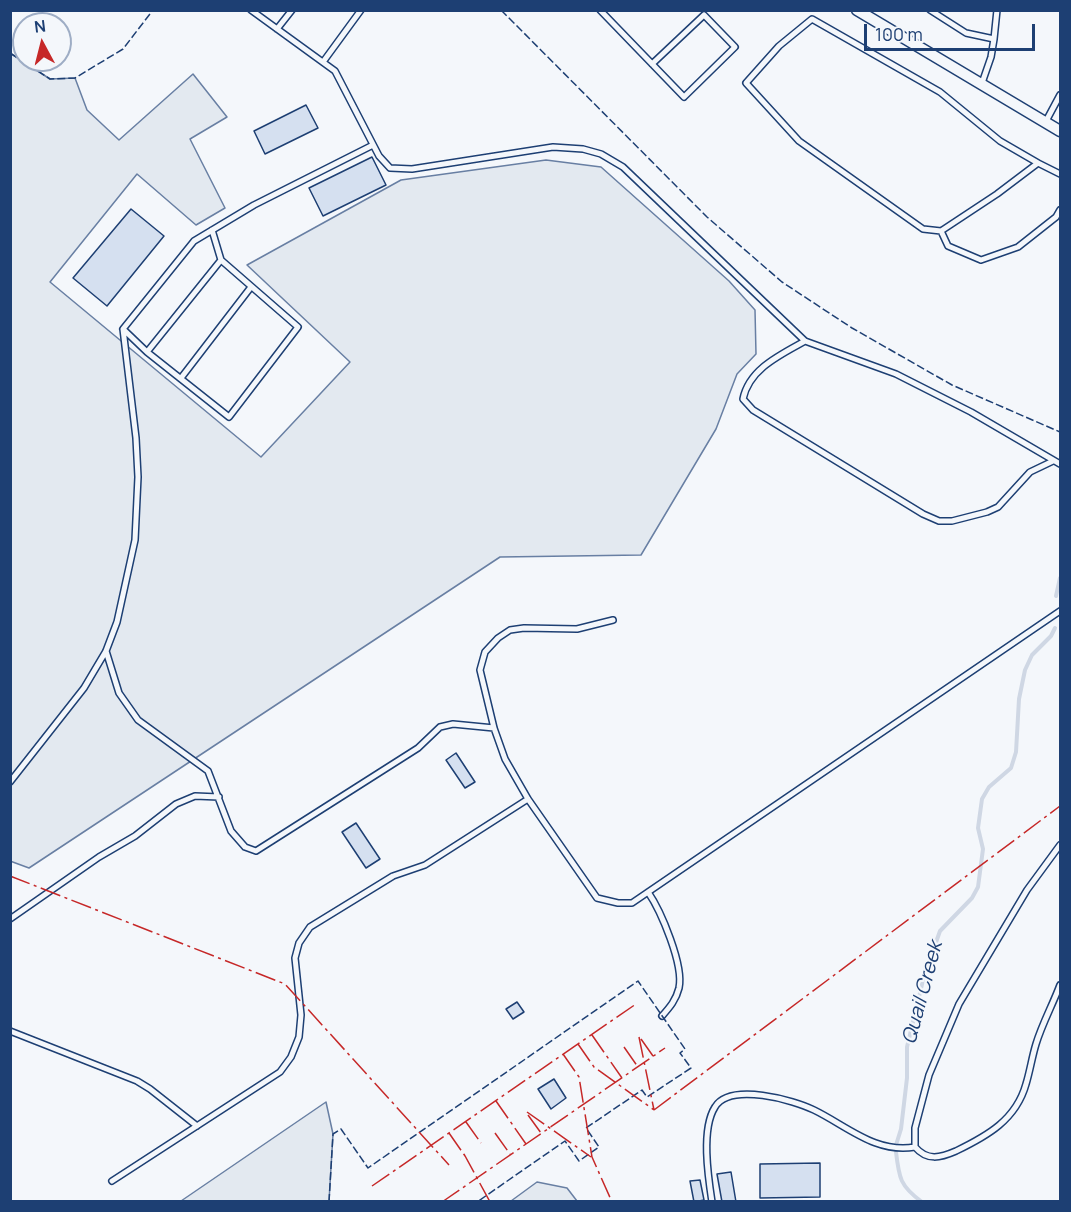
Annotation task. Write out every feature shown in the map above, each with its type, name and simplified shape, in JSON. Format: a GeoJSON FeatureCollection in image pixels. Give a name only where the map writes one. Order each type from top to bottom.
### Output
{"type":"FeatureCollection","features":[{"type":"Feature","properties":{"kind":"street"},"geometry":{"type":"LineString","coordinates":[[857,10],[1060,131]]}},
{"type":"Feature","properties":{"kind":"lane"},"geometry":{"type":"LineString","coordinates":[[251,10],[335,71],[379,156],[390,168],[412,170],[553,147],[583,149],[601,154],[622,167],[805,341],[896,374],[971,412],[1060,464]]}},
{"type":"Feature","properties":{"kind":"lane"},"geometry":{"type":"LineString","coordinates":[[277,29],[292,10]]}},
{"type":"Feature","properties":{"kind":"lane"},"geometry":{"type":"LineString","coordinates":[[323,62],[361,10]]}},
{"type":"Feature","properties":{"kind":"lane"},"geometry":{"type":"LineString","coordinates":[[600,10],[652,64],[684,97],[735,47],[704,15],[652,64]]}},
{"type":"Feature","properties":{"kind":"lane"},"geometry":{"type":"LineString","coordinates":[[930,10],[966,33],[994,39]]}},
{"type":"Feature","properties":{"kind":"lane"},"geometry":{"type":"LineString","coordinates":[[981,85],[992,57],[998,10]]}},
{"type":"Feature","properties":{"kind":"lane"},"geometry":{"type":"LineString","coordinates":[[1038,163],[997,194],[941,231],[923,229],[799,141],[746,83],[779,46],[812,19],[940,92],[1000,141],[1060,174]]}},
{"type":"Feature","properties":{"kind":"lane"},"geometry":{"type":"LineString","coordinates":[[1045,123],[1060,95]]}},
{"type":"Feature","properties":{"kind":"lane"},"geometry":{"type":"LineString","coordinates":[[10,782],[84,688],[106,651],[117,622],[135,540],[138,477],[123,328],[194,241],[254,205],[373,145]]}},
{"type":"Feature","properties":{"kind":"lane"},"geometry":{"type":"LineString","coordinates":[[941,231],[948,246],[981,260],[1018,247],[1056,217],[1060,210]]}},
{"type":"Feature","properties":{"kind":"lane"},"geometry":{"type":"LineString","coordinates":[[123,328],[147,352],[229,417],[298,327],[221,260],[212,230]]}},
{"type":"Feature","properties":{"kind":"lane"},"geometry":{"type":"LineString","coordinates":[[147,352],[221,260]]}},
{"type":"Feature","properties":{"kind":"lane"},"geometry":{"type":"LineString","coordinates":[[181,378],[251,286]]}},
{"type":"Feature","properties":{"kind":"lane"},"geometry":{"type":"LineString","coordinates":[[805,341],[758,371],[746,386],[743,399],[753,410],[923,514],[939,521],[952,521],[987,512],[998,507],[1030,472],[1053,461]]}},
{"type":"Feature","properties":{"kind":"lane"},"geometry":{"type":"LineString","coordinates":[[613,620],[577,629],[510,630],[498,638],[485,652],[480,670],[494,728],[505,759],[528,799],[597,898],[618,903],[632,903],[1060,611]]}},
{"type":"Feature","properties":{"kind":"lane"},"geometry":{"type":"LineString","coordinates":[[106,651],[119,693],[138,720],[208,771],[231,831],[245,848],[256,851],[418,748],[440,727],[453,724],[494,728]]}},
{"type":"Feature","properties":{"kind":"lane"},"geometry":{"type":"LineString","coordinates":[[10,919],[99,857],[135,836],[176,804],[195,796],[219,797]]}},
{"type":"Feature","properties":{"kind":"lane"},"geometry":{"type":"LineString","coordinates":[[112,1181],[280,1072],[291,1057],[299,1037],[301,1015],[296,958],[299,943],[310,927],[393,876],[425,865],[528,799]]}},
{"type":"Feature","properties":{"kind":"lane"},"geometry":{"type":"LineString","coordinates":[[1060,846],[1027,890],[959,1004],[929,1075],[915,1128],[915,1147],[921,1155],[932,1158],[945,1155],[984,1138],[1002,1125],[1014,1110],[1025,1087],[1036,1042],[1060,985]]}},
{"type":"Feature","properties":{"kind":"lane"},"geometry":{"type":"LineString","coordinates":[[648,892],[659,912],[679,971],[679,986],[674,1002],[663,1016]]}},
{"type":"Feature","properties":{"kind":"lane"},"geometry":{"type":"LineString","coordinates":[[10,1030],[137,1081],[196,1126]]}},
{"type":"Feature","properties":{"kind":"lane"},"geometry":{"type":"LineString","coordinates":[[712,1202],[707,1159],[709,1123],[716,1105],[725,1098],[740,1094],[758,1095],[797,1103],[885,1147],[904,1149],[915,1147]]}},
{"type":"Feature","properties":{"kind":"shaded area"},"geometry":{"type":"Polygon","coordinates":[[[10,53],[12,54],[12,72],[39,72],[50,79],[75,78],[87,110],[119,140],[193,74],[227,117],[190,139],[225,208],[196,225],[137,174],[50,282],[261,457],[350,362],[247,265],[401,180],[546,160],[601,167],[729,281],[755,310],[756,354],[737,374],[716,429],[641,555],[500,557],[29,868],[10,861],[10,53]]]}},
{"type":"Feature","properties":{"kind":"shaded area"},"geometry":{"type":"Polygon","coordinates":[[[326,1102],[333,1134],[329,1201],[181,1201],[326,1102]]]}},
{"type":"Feature","properties":{"kind":"shaded area"},"geometry":{"type":"Polygon","coordinates":[[[537,1182],[567,1188],[577,1201],[511,1201],[537,1182]]]}},
{"type":"Feature","properties":{"kind":"building"},"geometry":{"type":"Polygon","coordinates":[[[306,105],[318,128],[265,154],[254,131],[306,105]]]}},
{"type":"Feature","properties":{"kind":"building"},"geometry":{"type":"Polygon","coordinates":[[[372,157],[386,185],[323,216],[309,188],[372,157]]]}},
{"type":"Feature","properties":{"kind":"building"},"geometry":{"type":"Polygon","coordinates":[[[131,209],[164,236],[107,306],[73,278],[131,209]]]}},
{"type":"Feature","properties":{"kind":"building"},"geometry":{"type":"Polygon","coordinates":[[[456,753],[475,782],[465,788],[446,760],[456,753]]]}},
{"type":"Feature","properties":{"kind":"building"},"geometry":{"type":"Polygon","coordinates":[[[356,823],[380,859],[366,868],[342,832],[356,823]]]}},
{"type":"Feature","properties":{"kind":"building"},"geometry":{"type":"Polygon","coordinates":[[[517,1002],[524,1012],[513,1019],[506,1009],[517,1002]]]}},
{"type":"Feature","properties":{"kind":"building"},"geometry":{"type":"Polygon","coordinates":[[[554,1079],[566,1098],[551,1109],[538,1089],[554,1079]]]}},
{"type":"Feature","properties":{"kind":"building"},"geometry":{"type":"Polygon","coordinates":[[[820,1163],[820,1197],[760,1198],[760,1164],[820,1163]]]}},
{"type":"Feature","properties":{"kind":"building"},"geometry":{"type":"Polygon","coordinates":[[[731,1172],[736,1202],[722,1202],[717,1174],[731,1172]]]}},
{"type":"Feature","properties":{"kind":"building"},"geometry":{"type":"Polygon","coordinates":[[[700,1180],[704,1200],[694,1202],[690,1181],[700,1180]]]}},
{"type":"Feature","properties":{"kind":"waterway","name":"Quail Creek"},"geometry":{"type":"LineString","coordinates":[[1056,596],[1060,578]]}},
{"type":"Feature","properties":{"kind":"waterway","name":"Quail Creek"},"geometry":{"type":"LineString","coordinates":[[896,1145],[901,1129],[907,1078],[907,1047],[924,976],[940,931],[972,898],[978,887],[983,849],[978,828],[982,799],[989,787],[1011,768],[1016,752],[1019,699],[1025,670],[1032,655],[1051,636],[1055,628]]}},
{"type":"Feature","properties":{"kind":"waterway","name":"Quail Creek"},"geometry":{"type":"LineString","coordinates":[[896,1152],[902,1181],[909,1191],[922,1202]]}},
{"type":"Feature","properties":{"kind":"fence"},"geometry":{"type":"LineString","coordinates":[[10,53],[50,79],[75,78],[123,49],[153,10]]}},
{"type":"Feature","properties":{"kind":"fence"},"geometry":{"type":"LineString","coordinates":[[501,10],[707,217],[782,282],[852,328],[952,385],[1060,432]]}},
{"type":"Feature","properties":{"kind":"fence"},"geometry":{"type":"LineString","coordinates":[[329,1202],[333,1134],[341,1129],[368,1168],[638,981],[685,1049],[680,1053],[691,1068],[647,1097],[642,1090],[586,1128],[599,1147],[579,1161],[565,1141],[477,1202]]}},
{"type":"Feature","properties":{"kind":"power"},"geometry":{"type":"LineString","coordinates":[[654,1110],[1060,806]]}},
{"type":"Feature","properties":{"kind":"power"},"geometry":{"type":"LineString","coordinates":[[10,876],[285,984],[449,1165]]}},
{"type":"Feature","properties":{"kind":"power"},"geometry":{"type":"LineString","coordinates":[[372,1186],[636,1004]]}},
{"type":"Feature","properties":{"kind":"power"},"geometry":{"type":"LineString","coordinates":[[592,1035],[622,1078]]}},
{"type":"Feature","properties":{"kind":"power"},"geometry":{"type":"LineString","coordinates":[[639,1037],[654,1110]]}},
{"type":"Feature","properties":{"kind":"power"},"geometry":{"type":"LineString","coordinates":[[641,1039],[653,1056]]}},
{"type":"Feature","properties":{"kind":"power"},"geometry":{"type":"LineString","coordinates":[[578,1044],[594,1067],[654,1110]]}},
{"type":"Feature","properties":{"kind":"power"},"geometry":{"type":"LineString","coordinates":[[624,1047],[638,1067]]}},
{"type":"Feature","properties":{"kind":"power"},"geometry":{"type":"LineString","coordinates":[[442,1202],[665,1048]]}},
{"type":"Feature","properties":{"kind":"power"},"geometry":{"type":"LineString","coordinates":[[563,1054],[579,1077],[592,1157],[612,1202]]}},
{"type":"Feature","properties":{"kind":"power"},"geometry":{"type":"LineString","coordinates":[[496,1101],[526,1144]]}},
{"type":"Feature","properties":{"kind":"power"},"geometry":{"type":"LineString","coordinates":[[527,1112],[591,1157]]}},
{"type":"Feature","properties":{"kind":"power"},"geometry":{"type":"LineString","coordinates":[[528,1115],[541,1133]]}},
{"type":"Feature","properties":{"kind":"power"},"geometry":{"type":"LineString","coordinates":[[466,1122],[481,1143]]}},
{"type":"Feature","properties":{"kind":"power"},"geometry":{"type":"LineString","coordinates":[[449,1133],[465,1156]]}},
{"type":"Feature","properties":{"kind":"power"},"geometry":{"type":"LineString","coordinates":[[495,1133],[510,1154]]}},
{"type":"Feature","properties":{"kind":"power"},"geometry":{"type":"LineString","coordinates":[[464,1154],[490,1202]]}}]}
